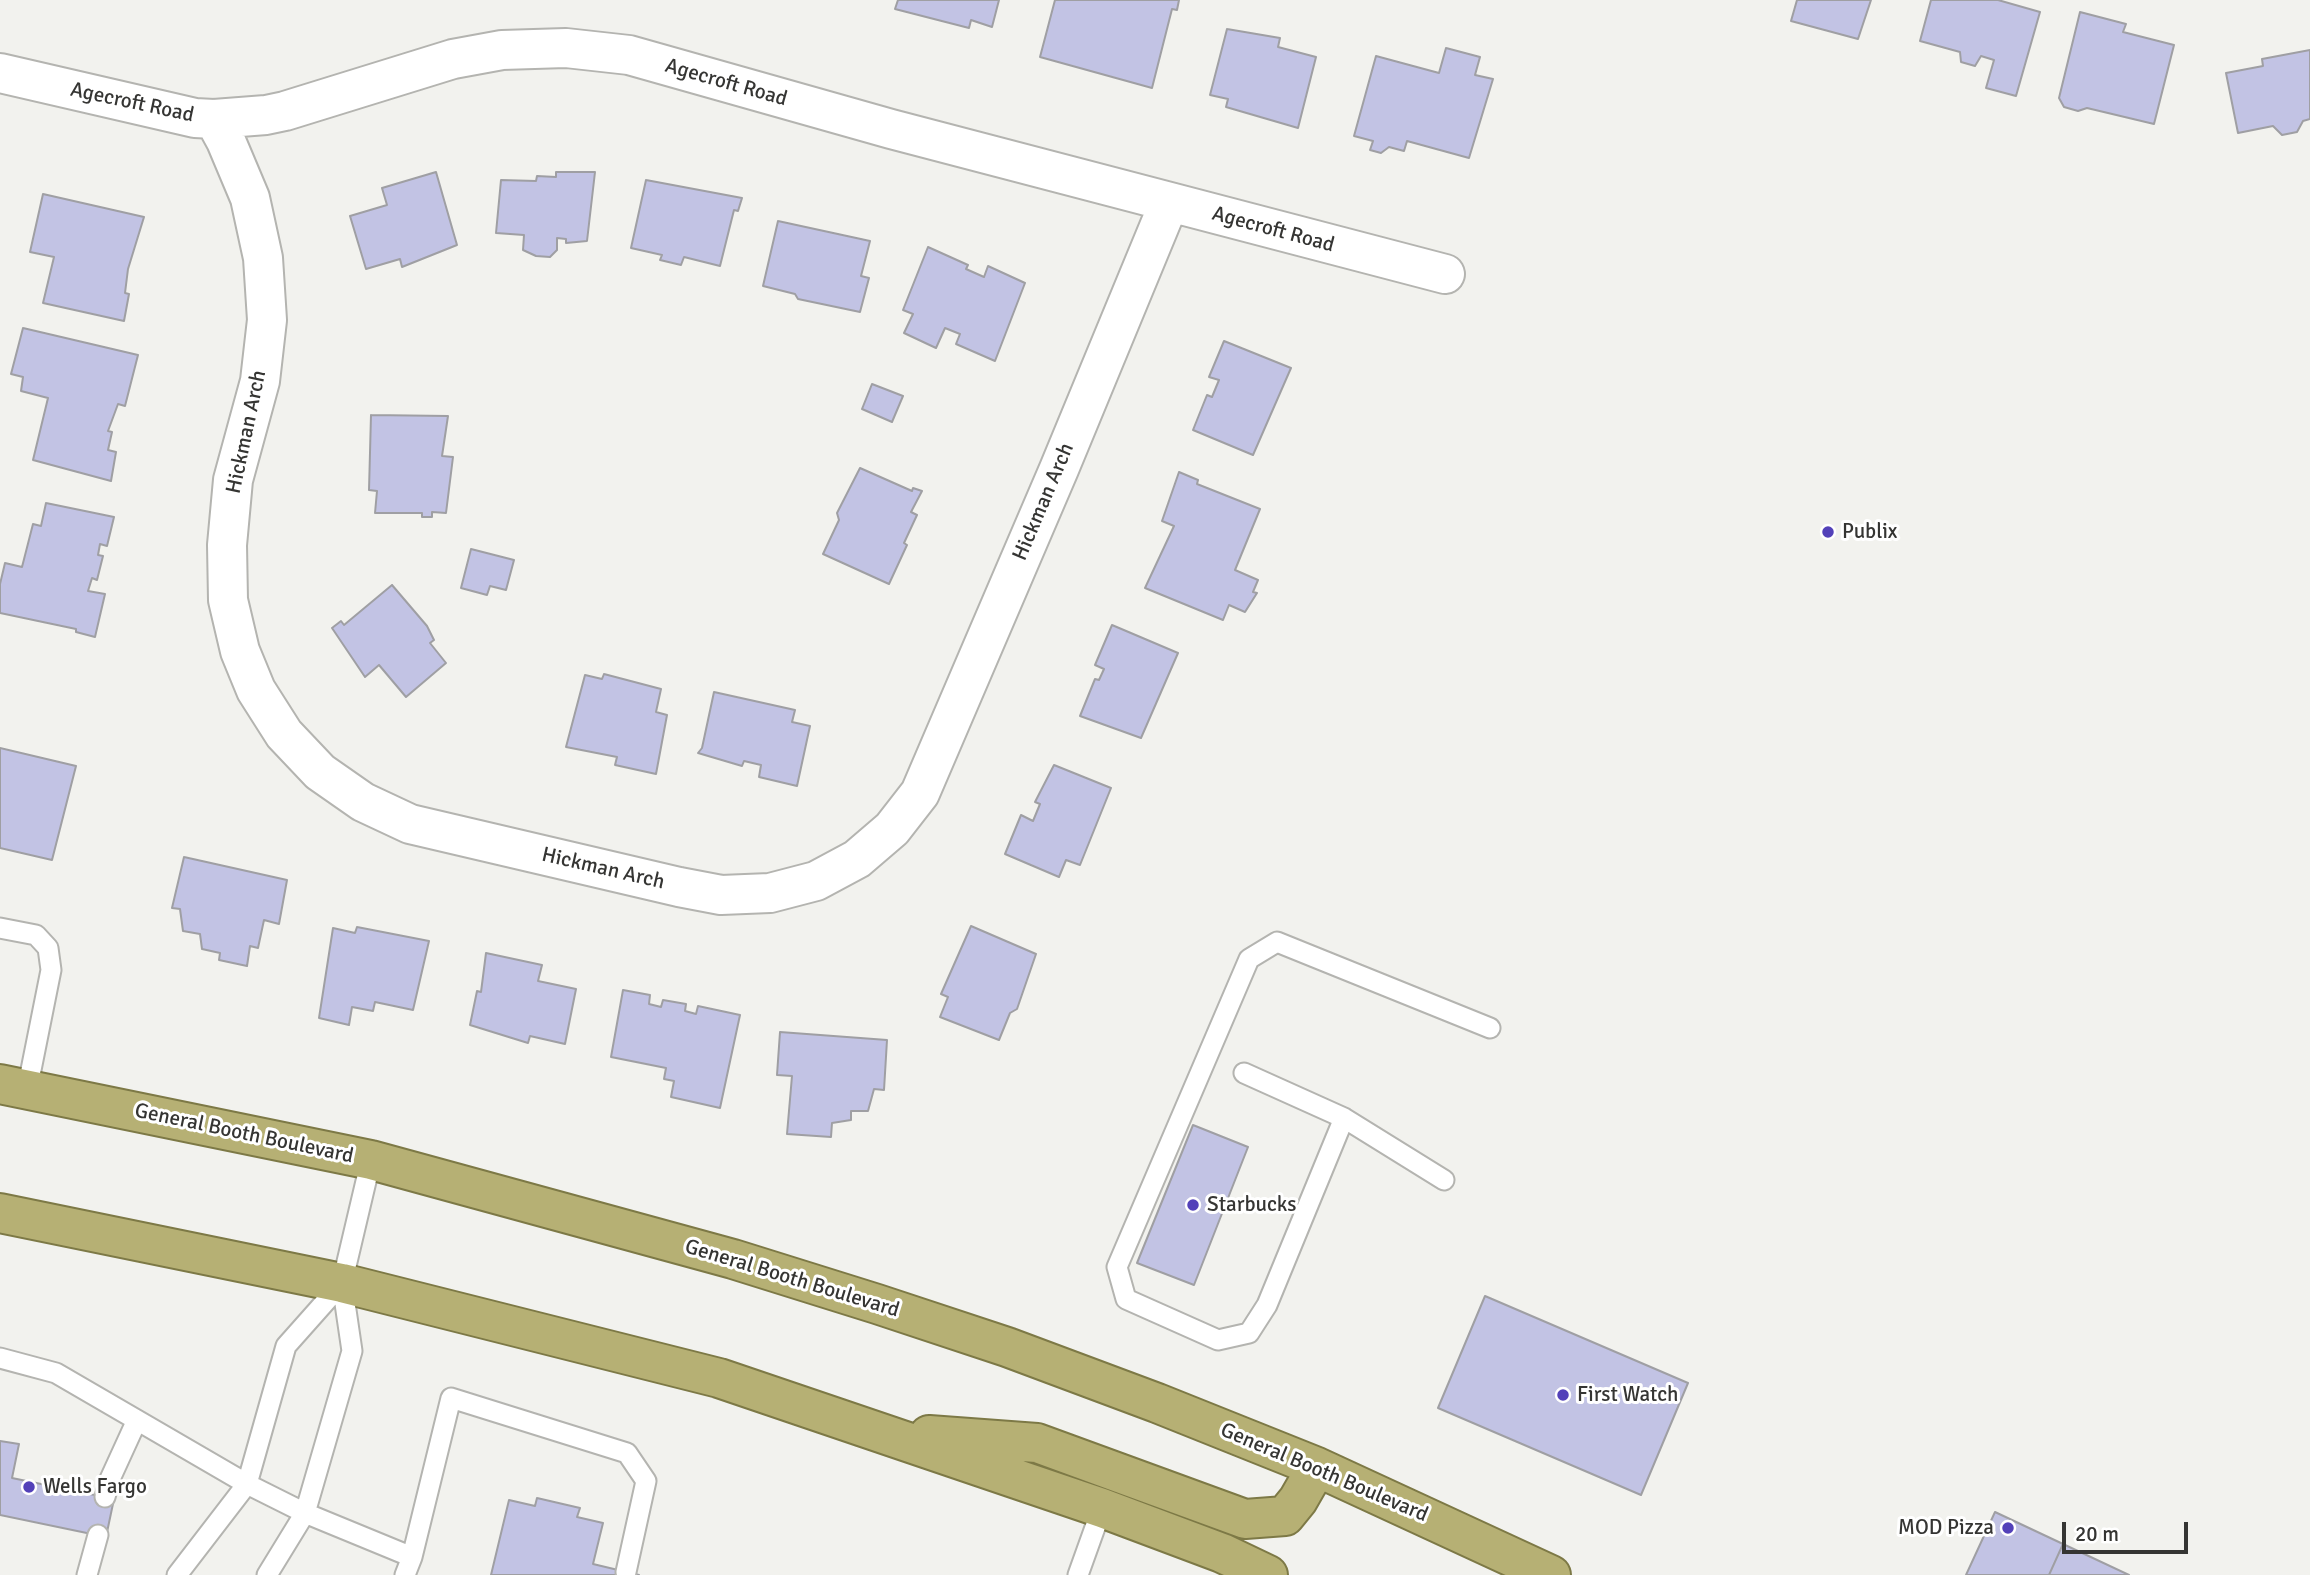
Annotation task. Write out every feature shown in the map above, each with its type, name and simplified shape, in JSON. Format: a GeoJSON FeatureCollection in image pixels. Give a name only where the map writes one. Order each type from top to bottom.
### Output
{"type":"FeatureCollection","features":[{"type":"Feature","properties":{"kind":"highway","name":"General Booth Boulevard"},"geometry":{"type":"LineString","coordinates":[[14,1087],[371,1160],[733,1259],[877,1304],[1019,1352],[1317,1467],[1551,1575]]}},
{"type":"Feature","properties":{"kind":"highway"},"geometry":{"type":"LineString","coordinates":[[0,1213],[342,1283],[719,1378],[1102,1508],[1222,1553],[1268,1575]]}},
{"type":"Feature","properties":{"kind":"highway"},"geometry":{"type":"LineString","coordinates":[[877,1432],[1037,1443],[1245,1519],[1285,1516],[1298,1500],[1317,1467]]}},
{"type":"Feature","properties":{"kind":"street","name":"Agecroft Road"},"geometry":{"type":"LineString","coordinates":[[0,74],[195,118],[214,119],[285,111],[453,59],[502,50],[566,48],[629,55],[891,130],[1445,274]]}},
{"type":"Feature","properties":{"kind":"street","name":"Hickman Arch"},"geometry":{"type":"LineString","coordinates":[[214,119],[250,198],[263,258],[267,320],[260,381],[233,480],[227,545],[228,600],[240,651],[256,690],[284,734],[320,772],[363,803],[410,824],[720,895],[771,893],[816,881],[857,859],[892,830],[920,793],[1064,457],[1169,202]]}},
{"type":"Feature","properties":{"kind":"lane"},"geometry":{"type":"LineString","coordinates":[[0,928],[36,935],[48,948],[51,970],[14,1087]]}},
{"type":"Feature","properties":{"kind":"lane"},"geometry":{"type":"LineString","coordinates":[[1344,1118],[1267,1305],[1249,1333],[1218,1340],[1126,1299],[1117,1268],[1249,960],[1277,942],[1490,1028]]}},
{"type":"Feature","properties":{"kind":"lane"},"geometry":{"type":"LineString","coordinates":[[1244,1073],[1344,1118],[1444,1180]]}},
{"type":"Feature","properties":{"kind":"lane"},"geometry":{"type":"LineString","coordinates":[[267,1575],[305,1513],[352,1351],[342,1283],[371,1160]]}},
{"type":"Feature","properties":{"kind":"lane"},"geometry":{"type":"LineString","coordinates":[[177,1575],[247,1485],[286,1346],[342,1283]]}},
{"type":"Feature","properties":{"kind":"lane"},"geometry":{"type":"LineString","coordinates":[[0,1358],[57,1373],[247,1485],[408,1566],[451,1398],[627,1452],[646,1481],[626,1572]]}},
{"type":"Feature","properties":{"kind":"lane"},"geometry":{"type":"LineString","coordinates":[[105,1497],[110,1479],[137,1420]]}},
{"type":"Feature","properties":{"kind":"lane"},"geometry":{"type":"LineString","coordinates":[[1078,1575],[1102,1508]]}},
{"type":"Feature","properties":{"kind":"lane"},"geometry":{"type":"LineString","coordinates":[[88,1575],[97,1535]]}},
{"type":"Feature","properties":{"kind":"building"},"geometry":{"type":"Polygon","coordinates":[[[898,0],[999,0],[992,27],[971,20],[969,28],[895,9],[898,0]]]}},
{"type":"Feature","properties":{"kind":"building"},"geometry":{"type":"Polygon","coordinates":[[[1055,0],[1179,0],[1177,10],[1172,9],[1152,88],[1040,57],[1055,0]]]}},
{"type":"Feature","properties":{"kind":"building"},"geometry":{"type":"Polygon","coordinates":[[[1797,0],[1871,0],[1858,39],[1791,21],[1797,0]]]}},
{"type":"Feature","properties":{"kind":"building"},"geometry":{"type":"Polygon","coordinates":[[[1931,0],[1998,0],[2040,12],[2016,96],[1986,88],[1994,60],[1981,56],[1975,66],[1961,62],[1960,52],[1920,41],[1931,0]]]}},
{"type":"Feature","properties":{"kind":"building"},"geometry":{"type":"Polygon","coordinates":[[[2080,12],[2126,24],[2123,32],[2174,45],[2154,124],[2087,108],[2078,111],[2064,107],[2059,98],[2080,12]]]}},
{"type":"Feature","properties":{"kind":"building"},"geometry":{"type":"Polygon","coordinates":[[[1227,29],[1280,38],[1278,47],[1316,57],[1298,128],[1226,107],[1228,99],[1210,95],[1227,29]]]}},
{"type":"Feature","properties":{"kind":"building"},"geometry":{"type":"Polygon","coordinates":[[[1446,48],[1480,57],[1475,75],[1493,79],[1469,158],[1407,141],[1404,151],[1389,147],[1381,153],[1370,150],[1373,141],[1354,136],[1376,56],[1439,73],[1446,48]]]}},
{"type":"Feature","properties":{"kind":"building"},"geometry":{"type":"Polygon","coordinates":[[[2310,50],[2310,119],[2303,121],[2297,132],[2282,135],[2273,126],[2238,133],[2226,73],[2263,66],[2262,59],[2310,50]]]}},
{"type":"Feature","properties":{"kind":"building"},"geometry":{"type":"Polygon","coordinates":[[[436,172],[457,245],[402,267],[400,259],[366,269],[350,216],[387,205],[382,188],[436,172]]]}},
{"type":"Feature","properties":{"kind":"building"},"geometry":{"type":"Polygon","coordinates":[[[556,172],[595,172],[587,241],[566,243],[566,239],[557,238],[557,250],[550,257],[536,256],[523,250],[524,235],[496,233],[501,180],[536,181],[537,176],[556,177],[556,172]]]}},
{"type":"Feature","properties":{"kind":"building"},"geometry":{"type":"Polygon","coordinates":[[[646,180],[742,198],[738,211],[734,210],[720,266],[684,257],[681,265],[660,260],[662,255],[631,248],[646,180]]]}},
{"type":"Feature","properties":{"kind":"building"},"geometry":{"type":"Polygon","coordinates":[[[43,194],[144,217],[128,269],[125,293],[129,294],[124,321],[43,303],[54,257],[30,252],[43,194]]]}},
{"type":"Feature","properties":{"kind":"building"},"geometry":{"type":"Polygon","coordinates":[[[778,221],[870,241],[861,276],[869,278],[860,312],[798,299],[795,294],[763,286],[778,221]]]}},
{"type":"Feature","properties":{"kind":"building"},"geometry":{"type":"Polygon","coordinates":[[[928,247],[968,265],[966,269],[984,277],[988,266],[1025,283],[995,361],[956,344],[960,334],[945,328],[936,348],[904,333],[913,314],[903,310],[928,247]]]}},
{"type":"Feature","properties":{"kind":"building"},"geometry":{"type":"Polygon","coordinates":[[[23,328],[138,355],[125,406],[118,404],[108,431],[112,432],[108,450],[116,452],[111,481],[33,460],[48,398],[21,391],[23,377],[11,374],[23,328]]]}},
{"type":"Feature","properties":{"kind":"building"},"geometry":{"type":"Polygon","coordinates":[[[1224,341],[1291,368],[1253,455],[1193,430],[1207,395],[1212,397],[1219,380],[1209,377],[1224,341]]]}},
{"type":"Feature","properties":{"kind":"building"},"geometry":{"type":"Polygon","coordinates":[[[872,384],[903,396],[892,422],[862,409],[872,384]]]}},
{"type":"Feature","properties":{"kind":"building"},"geometry":{"type":"Polygon","coordinates":[[[371,415],[448,416],[442,456],[453,457],[446,513],[432,512],[432,517],[422,517],[422,513],[375,513],[377,491],[369,490],[371,415]]]}},
{"type":"Feature","properties":{"kind":"building"},"geometry":{"type":"Polygon","coordinates":[[[860,468],[912,491],[913,488],[922,491],[911,512],[917,515],[904,543],[907,545],[889,584],[823,554],[839,520],[837,513],[860,468]]]}},
{"type":"Feature","properties":{"kind":"building"},"geometry":{"type":"Polygon","coordinates":[[[1179,472],[1198,480],[1197,484],[1260,509],[1235,570],[1258,580],[1253,592],[1257,593],[1245,612],[1229,605],[1223,620],[1145,588],[1174,526],[1162,521],[1179,472]]]}},
{"type":"Feature","properties":{"kind":"building"},"geometry":{"type":"Polygon","coordinates":[[[46,503],[114,517],[107,546],[100,544],[98,555],[103,556],[97,580],[92,578],[88,591],[105,594],[95,637],[76,632],[76,629],[0,613],[0,584],[5,563],[22,567],[33,524],[41,526],[46,503]]]}},
{"type":"Feature","properties":{"kind":"building"},"geometry":{"type":"Polygon","coordinates":[[[471,549],[514,560],[506,590],[490,586],[487,595],[461,588],[471,549]]]}},
{"type":"Feature","properties":{"kind":"building"},"geometry":{"type":"Polygon","coordinates":[[[392,585],[427,626],[434,640],[430,643],[446,663],[406,697],[379,665],[365,677],[332,628],[341,621],[344,625],[392,585]]]}},
{"type":"Feature","properties":{"kind":"building"},"geometry":{"type":"Polygon","coordinates":[[[1112,625],[1178,653],[1141,738],[1080,716],[1095,679],[1099,680],[1104,669],[1095,665],[1112,625]]]}},
{"type":"Feature","properties":{"kind":"building"},"geometry":{"type":"Polygon","coordinates":[[[604,674],[661,689],[656,712],[667,715],[656,774],[615,765],[617,757],[566,747],[585,675],[602,679],[604,674]]]}},
{"type":"Feature","properties":{"kind":"building"},"geometry":{"type":"Polygon","coordinates":[[[714,692],[795,710],[792,722],[810,726],[797,786],[759,777],[761,765],[744,761],[742,766],[698,753],[702,748],[714,692]]]}},
{"type":"Feature","properties":{"kind":"building"},"geometry":{"type":"Polygon","coordinates":[[[0,748],[76,766],[52,860],[0,848],[0,748]]]}},
{"type":"Feature","properties":{"kind":"building"},"geometry":{"type":"Polygon","coordinates":[[[1054,765],[1111,788],[1080,865],[1066,860],[1059,877],[1005,854],[1021,815],[1033,821],[1040,804],[1035,802],[1054,765]]]}},
{"type":"Feature","properties":{"kind":"building"},"geometry":{"type":"Polygon","coordinates":[[[184,857],[287,880],[279,924],[264,920],[258,948],[250,946],[247,966],[219,960],[220,953],[202,949],[200,934],[183,931],[180,909],[172,908],[184,857]]]}},
{"type":"Feature","properties":{"kind":"building"},"geometry":{"type":"Polygon","coordinates":[[[971,926],[1036,954],[1017,1009],[1010,1013],[999,1040],[940,1017],[948,997],[941,994],[971,926]]]}},
{"type":"Feature","properties":{"kind":"building"},"geometry":{"type":"Polygon","coordinates":[[[357,927],[429,941],[413,1010],[375,1002],[373,1011],[352,1007],[349,1025],[319,1018],[333,928],[355,933],[357,927]]]}},
{"type":"Feature","properties":{"kind":"building"},"geometry":{"type":"Polygon","coordinates":[[[486,953],[542,965],[538,981],[576,989],[565,1044],[530,1036],[528,1043],[470,1025],[477,991],[481,992],[486,953]]]}},
{"type":"Feature","properties":{"kind":"building"},"geometry":{"type":"Polygon","coordinates":[[[623,990],[650,995],[649,1004],[661,1007],[663,1000],[686,1004],[685,1011],[696,1014],[698,1006],[740,1015],[720,1108],[671,1097],[674,1081],[664,1079],[666,1068],[611,1057],[623,990]]]}},
{"type":"Feature","properties":{"kind":"building"},"geometry":{"type":"Polygon","coordinates":[[[780,1032],[887,1040],[884,1090],[874,1089],[868,1111],[851,1111],[851,1120],[832,1123],[831,1137],[787,1134],[792,1076],[777,1075],[780,1032]]]}},
{"type":"Feature","properties":{"kind":"building","name":"Starbucks"},"geometry":{"type":"Polygon","coordinates":[[[1193,1125],[1248,1147],[1194,1285],[1137,1263],[1193,1125]]]}},
{"type":"Feature","properties":{"kind":"building","name":"First Watch"},"geometry":{"type":"Polygon","coordinates":[[[1485,1296],[1688,1383],[1641,1495],[1438,1408],[1485,1296]]]}},
{"type":"Feature","properties":{"kind":"building","name":"Wells Fargo"},"geometry":{"type":"Polygon","coordinates":[[[0,1441],[19,1444],[12,1478],[114,1499],[106,1537],[0,1515],[0,1441]]]}},
{"type":"Feature","properties":{"kind":"building"},"geometry":{"type":"Polygon","coordinates":[[[537,1498],[580,1508],[577,1517],[603,1523],[593,1564],[639,1575],[491,1575],[509,1500],[535,1506],[537,1498]]]}},
{"type":"Feature","properties":{"kind":"building","name":"MOD Pizza"},"geometry":{"type":"Polygon","coordinates":[[[1995,1512],[2063,1544],[2049,1575],[1966,1575],[1995,1512]]]}},
{"type":"Feature","properties":{"kind":"building"},"geometry":{"type":"Polygon","coordinates":[[[2063,1544],[2129,1575],[2049,1575],[2063,1544]]]}},
{"type":"Feature","properties":{"kind":"place","name":"Publix"},"geometry":{"type":"Point","coordinates":[1828,532]}},
{"type":"Feature","properties":{"kind":"place","name":"Starbucks"},"geometry":{"type":"Point","coordinates":[1193,1205]}},
{"type":"Feature","properties":{"kind":"place","name":"First Watch"},"geometry":{"type":"Point","coordinates":[1563,1395]}},
{"type":"Feature","properties":{"kind":"place","name":"Wells Fargo"},"geometry":{"type":"Point","coordinates":[29,1487]}},
{"type":"Feature","properties":{"kind":"place","name":"MOD Pizza"},"geometry":{"type":"Point","coordinates":[2008,1528]}}]}
